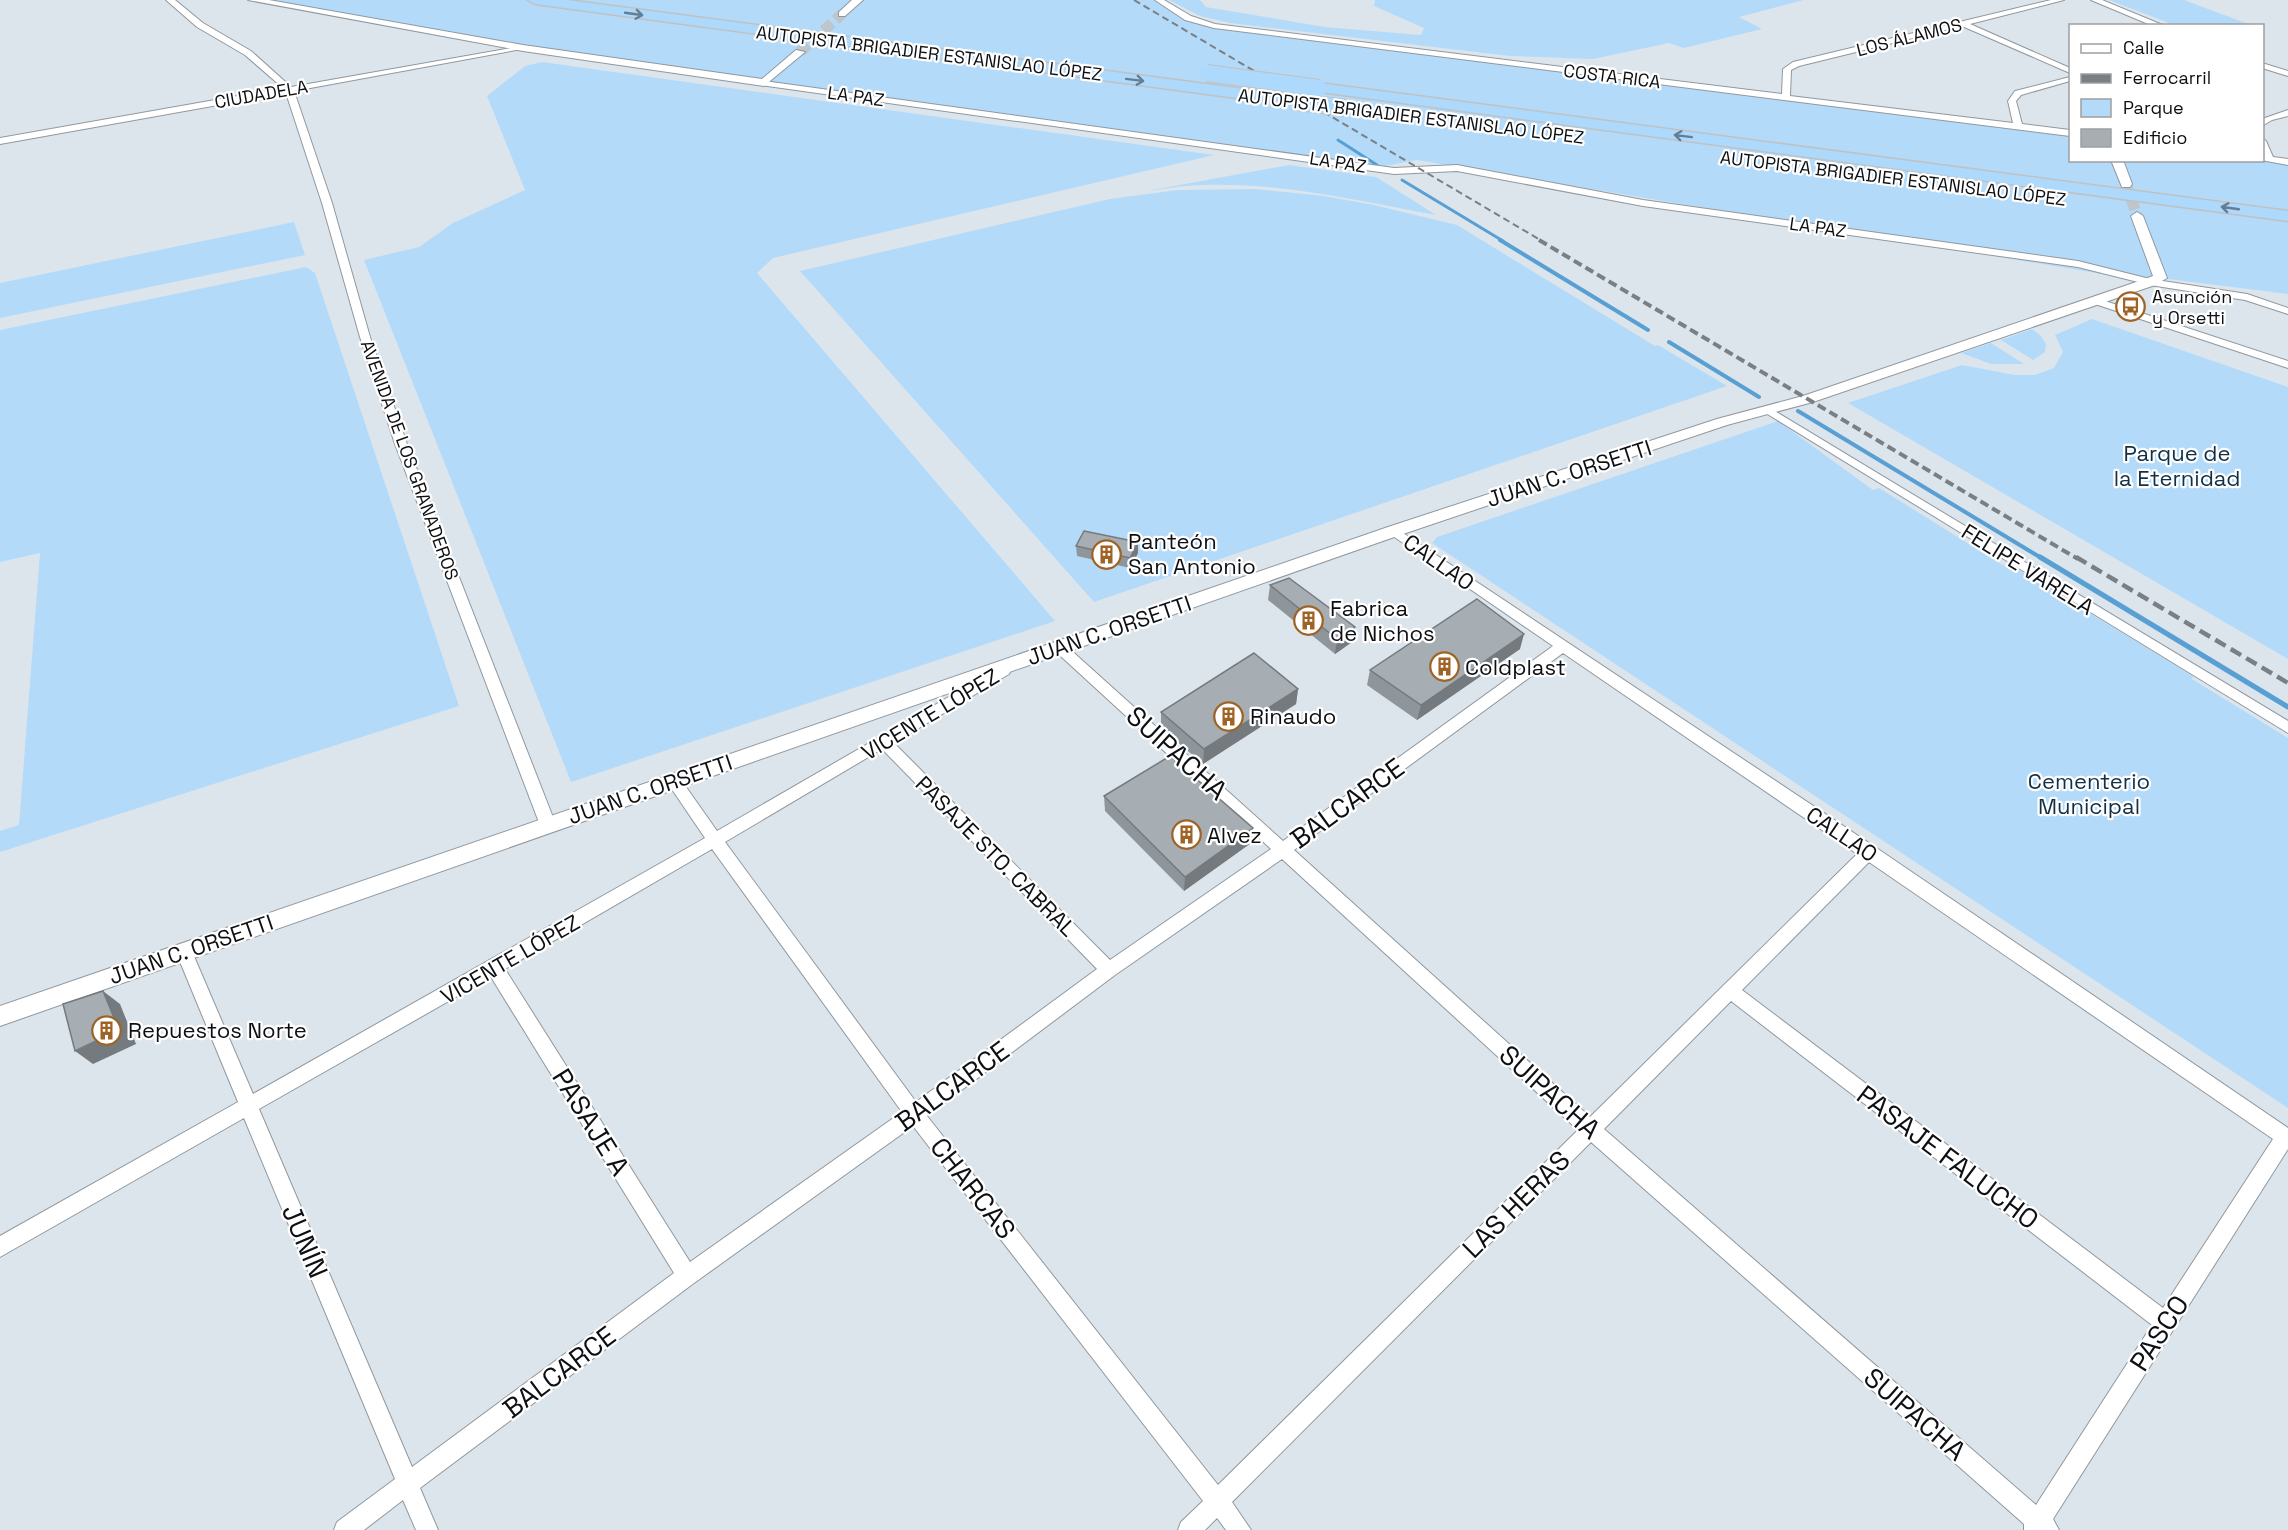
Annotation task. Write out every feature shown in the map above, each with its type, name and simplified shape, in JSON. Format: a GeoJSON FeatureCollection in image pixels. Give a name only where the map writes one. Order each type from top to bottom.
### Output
{"type":"FeatureCollection","features":[{"type":"Feature","properties":{"kind":"highway","name":"AUTOPISTA BRIGADIER ESTANISLAO LÓPEZ"},"geometry":{"type":"LineString","coordinates":[[535,0],[1346,108],[1986,189],[2288,232]]}},
{"type":"Feature","properties":{"kind":"highway","name":"AUTOPISTA BRIGADIER ESTANISLAO LÓPEZ"},"geometry":{"type":"LineString","coordinates":[[621,0],[1320,88],[2288,216]]}},
{"type":"Feature","properties":{"kind":"street"},"geometry":{"type":"LineString","coordinates":[[170,0],[200,25],[248,53],[289,89]]}},
{"type":"Feature","properties":{"kind":"street","name":"LA PAZ"},"geometry":{"type":"LineString","coordinates":[[253,0],[523,48],[1394,171],[1457,168],[1643,203],[2078,264],[2150,282],[2247,297]]}},
{"type":"Feature","properties":{"kind":"street"},"geometry":{"type":"LineString","coordinates":[[842,14],[858,0]]}},
{"type":"Feature","properties":{"kind":"street","name":"COSTA RICA"},"geometry":{"type":"LineString","coordinates":[[1159,0],[1188,18],[1214,26],[2069,134]]}},
{"type":"Feature","properties":{"kind":"street","name":"LOS ÁLAMOS"},"geometry":{"type":"LineString","coordinates":[[1786,97],[1786,69],[1797,64],[2060,0]]}},
{"type":"Feature","properties":{"kind":"street"},"geometry":{"type":"LineString","coordinates":[[2095,0],[2156,24]]}},
{"type":"Feature","properties":{"kind":"street"},"geometry":{"type":"LineString","coordinates":[[1963,24],[2069,71]]}},
{"type":"Feature","properties":{"kind":"street","name":"CIUDADELA"},"geometry":{"type":"LineString","coordinates":[[0,141],[523,48]]}},
{"type":"Feature","properties":{"kind":"street"},"geometry":{"type":"LineString","coordinates":[[764,83],[800,52]]}},
{"type":"Feature","properties":{"kind":"street"},"geometry":{"type":"LineString","coordinates":[[2264,66],[2288,75]]}},
{"type":"Feature","properties":{"kind":"street"},"geometry":{"type":"LineString","coordinates":[[2018,126],[2012,101],[2018,93],[2069,79]]}},
{"type":"Feature","properties":{"kind":"street","name":"AVENIDA DE LOS GRANADEROS"},"geometry":{"type":"LineString","coordinates":[[289,89],[327,203],[364,338],[401,444],[548,825]]}},
{"type":"Feature","properties":{"kind":"street"},"geometry":{"type":"LineString","coordinates":[[2264,122],[2269,118],[2288,113]]}},
{"type":"Feature","properties":{"kind":"street"},"geometry":{"type":"LineString","coordinates":[[2266,159],[2288,162]]}},
{"type":"Feature","properties":{"kind":"street"},"geometry":{"type":"LineString","coordinates":[[2118,162],[2126,184]]}},
{"type":"Feature","properties":{"kind":"street"},"geometry":{"type":"LineString","coordinates":[[2137,216],[2160,278],[2150,282]]}},
{"type":"Feature","properties":{"kind":"street","name":"JUAN C. ORSETTI"},"geometry":{"type":"LineString","coordinates":[[0,1016],[1394,531],[1722,422],[1808,399],[2150,282]]}},
{"type":"Feature","properties":{"kind":"street"},"geometry":{"type":"LineString","coordinates":[[2247,297],[2288,303]]}},
{"type":"Feature","properties":{"kind":"street"},"geometry":{"type":"LineString","coordinates":[[2247,297],[2288,311]]}},
{"type":"Feature","properties":{"kind":"street"},"geometry":{"type":"LineString","coordinates":[[2096,301],[2288,366]]}},
{"type":"Feature","properties":{"kind":"street","name":"FELIPE VARELA"},"geometry":{"type":"LineString","coordinates":[[1768,410],[2288,728]]}},
{"type":"Feature","properties":{"kind":"street","name":"CALLAO"},"geometry":{"type":"LineString","coordinates":[[1394,531],[2287,1138]]}},
{"type":"Feature","properties":{"kind":"street","name":"BALCARCE"},"geometry":{"type":"LineString","coordinates":[[345,1530],[687,1276],[915,1114],[1109,970],[1284,849],[1562,646]]}},
{"type":"Feature","properties":{"kind":"street","name":"SUIPACHA"},"geometry":{"type":"LineString","coordinates":[[1059,647],[1591,1130],[2040,1527]]}},
{"type":"Feature","properties":{"kind":"street","name":"VICENTE LÓPEZ"},"geometry":{"type":"LineString","coordinates":[[0,1247],[247,1105],[495,968],[884,742],[1015,663]]}},
{"type":"Feature","properties":{"kind":"street","name":"PASAJE STO. CABRAL"},"geometry":{"type":"LineString","coordinates":[[884,742],[1109,970]]}},
{"type":"Feature","properties":{"kind":"street","name":"CHARCAS"},"geometry":{"type":"LineString","coordinates":[[674,781],[714,840],[915,1114],[1240,1530]]}},
{"type":"Feature","properties":{"kind":"street","name":"LAS HERAS"},"geometry":{"type":"LineString","coordinates":[[1189,1530],[1869,852]]}},
{"type":"Feature","properties":{"kind":"street","name":"JUNÍN"},"geometry":{"type":"LineString","coordinates":[[184,952],[427,1530]]}},
{"type":"Feature","properties":{"kind":"street","name":"PASAJE A"},"geometry":{"type":"LineString","coordinates":[[495,968],[687,1276]]}},
{"type":"Feature","properties":{"kind":"street","name":"PASAJE FALUCHO"},"geometry":{"type":"LineString","coordinates":[[1730,991],[2166,1323]]}},
{"type":"Feature","properties":{"kind":"street","name":"PASCO"},"geometry":{"type":"LineString","coordinates":[[2040,1527],[2166,1323],[2287,1138]]}},
{"type":"Feature","properties":{"kind":"green space"},"geometry":{"type":"Polygon","coordinates":[[[253,0],[1159,0],[1201,23],[2069,133],[2069,162],[2264,162],[2264,158],[2288,162],[2288,294],[2160,278],[2150,282],[1417,160],[1385,166],[1335,162],[497,43],[253,0]]]}},
{"type":"Feature","properties":{"kind":"green space"},"geometry":{"type":"Polygon","coordinates":[[[1169,0],[1200,0],[1206,7],[1325,27],[1421,35],[1424,28],[1374,6],[1375,0],[1804,0],[1739,17],[1762,29],[1684,48],[1669,43],[1593,59],[1510,56],[1230,23],[1200,16],[1169,0]]]}},
{"type":"Feature","properties":{"kind":"green space"},"geometry":{"type":"Polygon","coordinates":[[[2109,0],[2184,0],[2248,24],[2171,24],[2109,0]]]}},
{"type":"Feature","properties":{"kind":"green space"},"geometry":{"type":"Polygon","coordinates":[[[542,62],[1214,155],[773,258],[757,273],[1055,621],[571,782],[364,260],[419,247],[453,223],[525,190],[487,96],[525,66],[542,62]]]}},
{"type":"Feature","properties":{"kind":"green space"},"geometry":{"type":"Polygon","coordinates":[[[1289,165],[1376,177],[1436,215],[1261,186],[1195,185],[1147,191],[1289,165]]]}},
{"type":"Feature","properties":{"kind":"green space"},"geometry":{"type":"Polygon","coordinates":[[[1255,189],[1324,196],[1374,205],[1457,225],[1655,346],[1658,345],[1727,386],[1094,602],[800,271],[1110,199],[1178,190],[1255,189]]]}},
{"type":"Feature","properties":{"kind":"green space"},"geometry":{"type":"Polygon","coordinates":[[[294,222],[305,255],[0,318],[0,283],[294,222]]]}},
{"type":"Feature","properties":{"kind":"green space"},"geometry":{"type":"Polygon","coordinates":[[[306,267],[315,273],[459,706],[0,852],[0,831],[19,825],[40,553],[0,562],[0,330],[306,267]]]}},
{"type":"Feature","properties":{"kind":"green space","name":"Parque de la Eternidad"},"geometry":{"type":"Polygon","coordinates":[[[2092,319],[2288,387],[2288,659],[1848,403],[1962,365],[2015,375],[2035,375],[2054,368],[2063,352],[2055,335],[2092,319]]]}},
{"type":"Feature","properties":{"kind":"green space"},"geometry":{"type":"Polygon","coordinates":[[[2032,329],[2046,344],[2045,352],[2033,360],[2001,340],[2032,329]]]}},
{"type":"Feature","properties":{"kind":"green space"},"geometry":{"type":"Polygon","coordinates":[[[1991,343],[2024,364],[1991,364],[1961,353],[1991,343]]]}},
{"type":"Feature","properties":{"kind":"green space","name":"Cementerio Municipal"},"geometry":{"type":"Polygon","coordinates":[[[1778,421],[1873,490],[1879,488],[2006,567],[2011,565],[2193,676],[2192,679],[2288,738],[2288,1108],[1432,543],[1437,537],[1778,421]]]}},
{"type":"Feature","properties":{"kind":"building"},"geometry":{"type":"Polygon","coordinates":[[[1084,531],[1138,542],[1130,558],[1076,546],[1084,531]]]}},
{"type":"Feature","properties":{"kind":"building"},"geometry":{"type":"Polygon","coordinates":[[[1289,578],[1355,627],[1337,639],[1270,585],[1289,578]]]}},
{"type":"Feature","properties":{"kind":"building","name":"Coldplast"},"geometry":{"type":"Polygon","coordinates":[[[1477,599],[1524,634],[1421,705],[1370,670],[1477,599]]]}},
{"type":"Feature","properties":{"kind":"building","name":"Rinaudo"},"geometry":{"type":"Polygon","coordinates":[[[1254,653],[1298,689],[1204,749],[1161,712],[1254,653]]]}},
{"type":"Feature","properties":{"kind":"building","name":"Alvez"},"geometry":{"type":"Polygon","coordinates":[[[1170,756],[1253,828],[1185,877],[1104,796],[1170,756]]]}},
{"type":"Feature","properties":{"kind":"building"},"geometry":{"type":"Polygon","coordinates":[[[103,991],[119,1030],[75,1051],[63,1004],[103,991]]]}},
{"type":"Feature","properties":{"kind":"waterway"},"geometry":{"type":"LineString","coordinates":[[1338,140],[1377,165]]}},
{"type":"Feature","properties":{"kind":"waterway"},"geometry":{"type":"LineString","coordinates":[[1402,180],[1503,241]]}},
{"type":"Feature","properties":{"kind":"waterway"},"geometry":{"type":"LineString","coordinates":[[1500,240],[1648,330]]}},
{"type":"Feature","properties":{"kind":"waterway"},"geometry":{"type":"LineString","coordinates":[[1669,342],[1759,397]]}},
{"type":"Feature","properties":{"kind":"waterway"},"geometry":{"type":"LineString","coordinates":[[1798,411],[2043,559]]}},
{"type":"Feature","properties":{"kind":"waterway"},"geometry":{"type":"LineString","coordinates":[[2040,557],[2288,707]]}},
{"type":"Feature","properties":{"kind":"tunnel"},"geometry":{"type":"LineString","coordinates":[[800,52],[842,14]]}},
{"type":"Feature","properties":{"kind":"tunnel"},"geometry":{"type":"LineString","coordinates":[[2126,184],[2137,216]]}},
{"type":"Feature","properties":{"kind":"railway"},"geometry":{"type":"LineString","coordinates":[[1134,0],[1542,241]]}},
{"type":"Feature","properties":{"kind":"railway"},"geometry":{"type":"LineString","coordinates":[[1539,240],[2078,559]]}},
{"type":"Feature","properties":{"kind":"railway"},"geometry":{"type":"LineString","coordinates":[[2076,557],[2288,683]]}},
{"type":"Feature","properties":{"kind":"place","name":"Asunción y Orsetti"},"geometry":{"type":"Point","coordinates":[2131,306]}},
{"type":"Feature","properties":{"kind":"place","name":"Panteón San Antonio"},"geometry":{"type":"Point","coordinates":[1107,554]}},
{"type":"Feature","properties":{"kind":"place","name":"Fabrica de Nichos"},"geometry":{"type":"Point","coordinates":[1309,621]}},
{"type":"Feature","properties":{"kind":"place","name":"Coldplast"},"geometry":{"type":"Point","coordinates":[1444,667]}},
{"type":"Feature","properties":{"kind":"place","name":"Rinaudo"},"geometry":{"type":"Point","coordinates":[1229,716]}},
{"type":"Feature","properties":{"kind":"place","name":"Alvez"},"geometry":{"type":"Point","coordinates":[1186,835]}},
{"type":"Feature","properties":{"kind":"place","name":"Repuestos Norte"},"geometry":{"type":"Point","coordinates":[107,1030]}}]}
